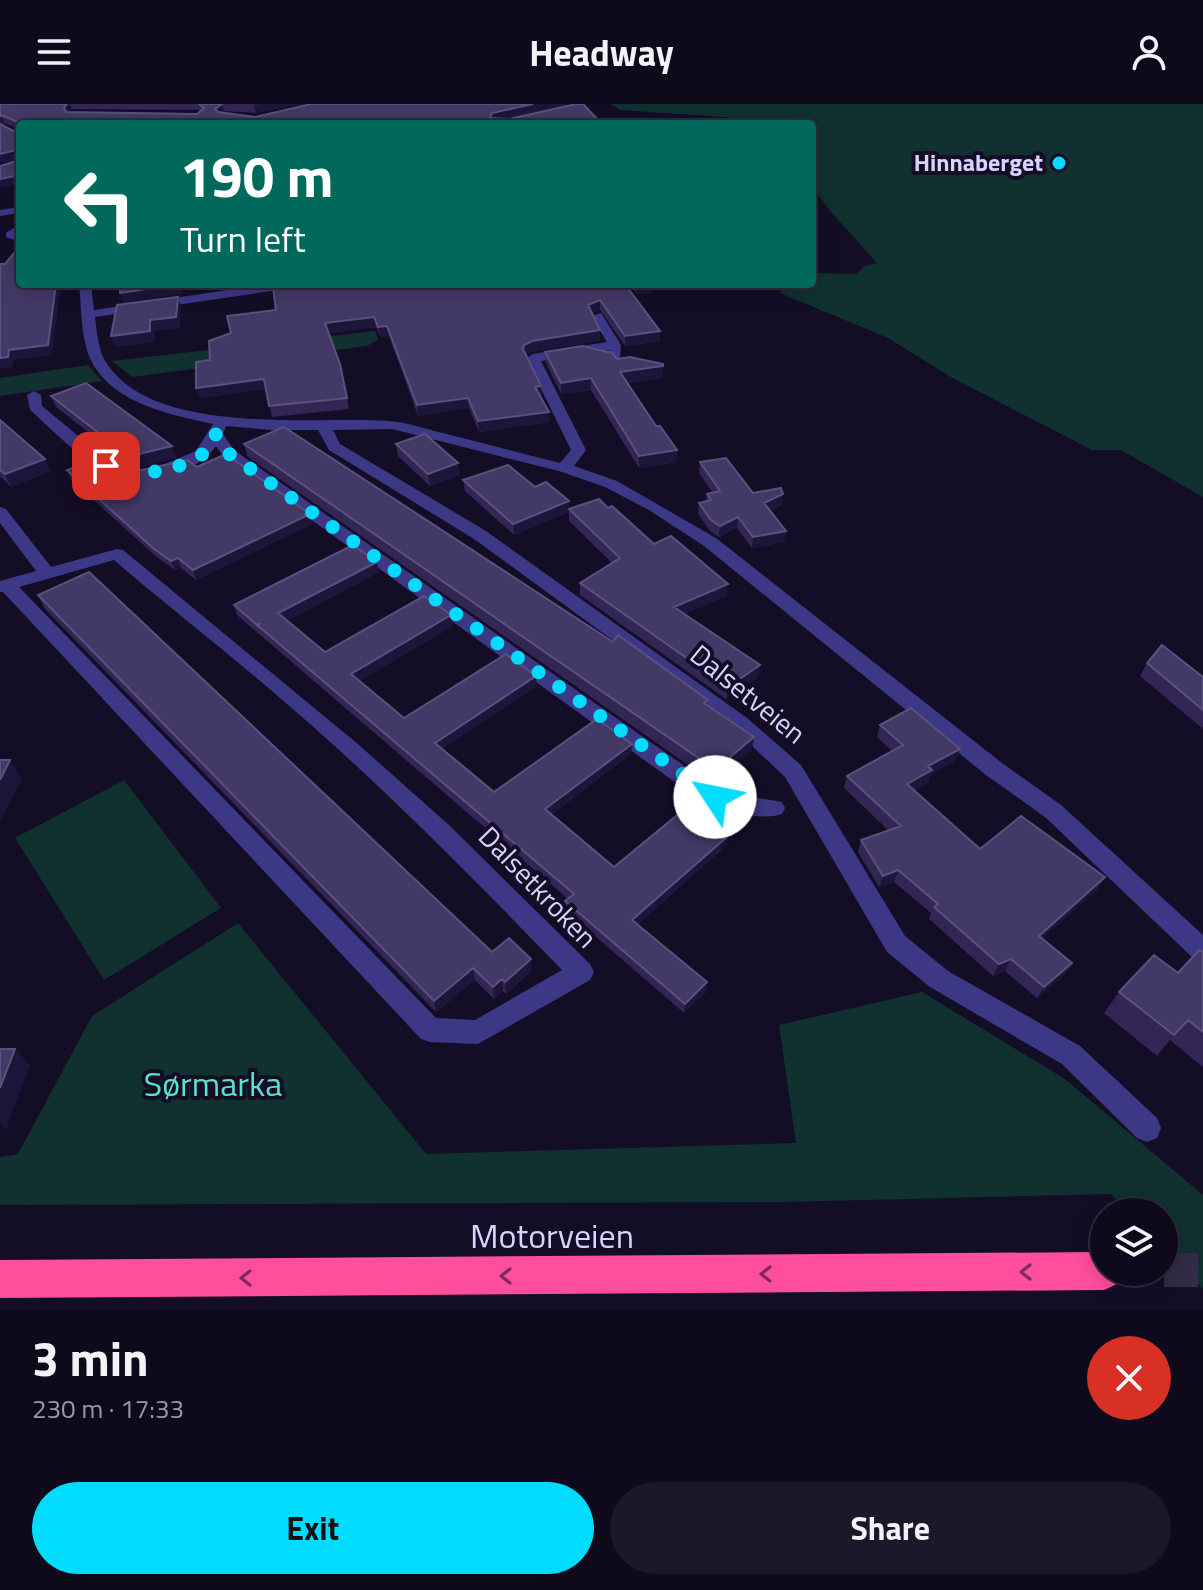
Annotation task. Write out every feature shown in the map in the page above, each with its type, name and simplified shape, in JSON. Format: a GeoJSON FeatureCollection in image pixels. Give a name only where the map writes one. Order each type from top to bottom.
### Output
{"type":"FeatureCollection","features":[{"type":"Feature","properties":{"kind":"highway","name":"Motorveien"},"geometry":{"type":"LineString","coordinates":[[0,1279],[1090,1271]]}},
{"type":"Feature","properties":{"kind":"street"},"geometry":{"type":"LineString","coordinates":[[86,288],[91,338],[99,363],[113,379],[139,397],[218,427],[392,425],[564,468],[611,484],[655,507],[710,542],[982,760],[1053,811],[1203,951]]}},
{"type":"Feature","properties":{"kind":"street"},"geometry":{"type":"LineString","coordinates":[[89,314],[217,289]]}},
{"type":"Feature","properties":{"kind":"street"},"geometry":{"type":"LineString","coordinates":[[597,316],[615,345],[614,353],[622,364]]}},
{"type":"Feature","properties":{"kind":"street"},"geometry":{"type":"LineString","coordinates":[[564,468],[579,450],[533,358],[615,345]]}},
{"type":"Feature","properties":{"kind":"street"},"geometry":{"type":"LineString","coordinates":[[34,395],[35,407],[106,466],[124,473],[149,473],[179,466],[207,452],[218,427]]}},
{"type":"Feature","properties":{"kind":"street"},"geometry":{"type":"LineString","coordinates":[[218,427],[228,453],[698,787],[715,797],[746,806],[774,808]]}},
{"type":"Feature","properties":{"kind":"street","name":"Dalsetveien"},"geometry":{"type":"LineString","coordinates":[[324,427],[334,447],[480,535],[740,723],[793,771],[896,944],[939,979],[1071,1055],[1147,1128]]}},
{"type":"Feature","properties":{"kind":"street"},"geometry":{"type":"LineString","coordinates":[[0,512],[47,574],[4,586]]}},
{"type":"Feature","properties":{"kind":"street","name":"Dalsetkroken"},"geometry":{"type":"LineString","coordinates":[[4,586],[430,1030],[478,1032],[581,972],[441,831],[352,750],[117,554],[47,574]]}},
{"type":"Feature","properties":{"kind":"green space"},"geometry":{"type":"Polygon","coordinates":[[[611,104],[1203,104],[1203,497],[1121,450],[1092,450],[949,376],[888,338],[780,293],[781,288],[816,288],[816,273],[856,274],[865,266],[877,263],[816,192],[816,120],[768,120],[620,110],[611,104]]]}},
{"type":"Feature","properties":{"kind":"green space"},"geometry":{"type":"Polygon","coordinates":[[[375,331],[378,340],[367,346],[132,377],[112,361],[375,331]]]}},
{"type":"Feature","properties":{"kind":"green space"},"geometry":{"type":"Polygon","coordinates":[[[88,365],[102,381],[0,396],[0,378],[88,365]]]}},
{"type":"Feature","properties":{"kind":"green space"},"geometry":{"type":"Polygon","coordinates":[[[124,780],[221,908],[104,980],[15,838],[124,780]]]}},
{"type":"Feature","properties":{"kind":"green space","name":"Sørmarka"},"geometry":{"type":"Polygon","coordinates":[[[238,923],[426,1154],[796,1143],[779,1025],[922,992],[1065,1079],[1203,1195],[1203,1289],[1178,1263],[1178,1198],[1115,1198],[1111,1194],[783,1202],[0,1205],[0,1157],[18,1154],[92,1016],[238,923]]]}},
{"type":"Feature","properties":{"kind":"building"},"geometry":{"type":"Polygon","coordinates":[[[0,104],[67,104],[64,108],[66,112],[197,114],[204,108],[199,104],[222,104],[215,109],[218,112],[255,117],[311,104],[533,104],[492,113],[490,118],[509,119],[583,104],[598,120],[16,121],[0,117],[0,104]]]}},
{"type":"Feature","properties":{"kind":"building"},"geometry":{"type":"Polygon","coordinates":[[[0,124],[16,132],[16,150],[0,154],[0,124]]]}},
{"type":"Feature","properties":{"kind":"building"},"geometry":{"type":"Polygon","coordinates":[[[16,161],[16,176],[0,179],[0,166],[16,161]]]}},
{"type":"Feature","properties":{"kind":"building"},"geometry":{"type":"Polygon","coordinates":[[[16,251],[16,288],[55,288],[48,345],[9,350],[8,357],[0,358],[0,264],[5,264],[16,251]]]}},
{"type":"Feature","properties":{"kind":"building"},"geometry":{"type":"Polygon","coordinates":[[[121,288],[153,288],[120,293],[121,288]]]}},
{"type":"Feature","properties":{"kind":"building"},"geometry":{"type":"Polygon","coordinates":[[[273,288],[628,288],[660,331],[625,336],[600,300],[588,305],[600,330],[524,345],[523,349],[541,386],[535,387],[549,412],[478,421],[468,398],[417,405],[387,326],[378,327],[374,317],[325,323],[340,364],[347,398],[269,406],[264,379],[196,388],[196,362],[210,360],[209,341],[231,333],[227,316],[276,310],[273,288]]]}},
{"type":"Feature","properties":{"kind":"building"},"geometry":{"type":"Polygon","coordinates":[[[178,297],[176,317],[150,320],[150,331],[111,336],[117,305],[178,297]]]}},
{"type":"Feature","properties":{"kind":"building"},"geometry":{"type":"Polygon","coordinates":[[[582,346],[612,353],[617,359],[630,357],[663,364],[620,372],[656,426],[660,426],[677,450],[639,456],[591,378],[561,383],[545,352],[582,346]]]}},
{"type":"Feature","properties":{"kind":"building"},"geometry":{"type":"Polygon","coordinates":[[[86,383],[172,446],[135,455],[114,449],[118,448],[51,396],[86,383]]]}},
{"type":"Feature","properties":{"kind":"building"},"geometry":{"type":"Polygon","coordinates":[[[0,420],[45,459],[5,474],[0,470],[0,420]]]}},
{"type":"Feature","properties":{"kind":"building"},"geometry":{"type":"Polygon","coordinates":[[[284,427],[613,642],[618,635],[708,700],[704,703],[754,737],[716,769],[710,766],[244,444],[284,427]]]}},
{"type":"Feature","properties":{"kind":"building"},"geometry":{"type":"Polygon","coordinates":[[[425,434],[458,463],[428,474],[396,444],[425,434]]]}},
{"type":"Feature","properties":{"kind":"building"},"geometry":{"type":"Polygon","coordinates":[[[226,454],[310,514],[193,570],[178,558],[171,561],[154,549],[67,470],[94,460],[121,469],[142,470],[187,460],[197,467],[226,454]]]}},
{"type":"Feature","properties":{"kind":"building"},"geometry":{"type":"Polygon","coordinates":[[[726,458],[753,493],[781,488],[783,494],[764,503],[786,531],[753,537],[738,517],[720,526],[711,520],[699,503],[711,500],[707,494],[720,491],[700,462],[726,458]]]}},
{"type":"Feature","properties":{"kind":"building"},"geometry":{"type":"Polygon","coordinates":[[[508,465],[535,487],[546,482],[569,501],[513,524],[463,480],[508,465]]]}},
{"type":"Feature","properties":{"kind":"building"},"geometry":{"type":"Polygon","coordinates":[[[599,499],[608,508],[612,506],[654,544],[671,536],[728,584],[674,607],[760,665],[728,687],[580,583],[620,558],[569,509],[599,499]]]}},
{"type":"Feature","properties":{"kind":"building"},"geometry":{"type":"Polygon","coordinates":[[[353,545],[377,562],[278,613],[325,652],[424,596],[451,615],[351,674],[404,718],[506,654],[536,676],[435,743],[494,792],[597,719],[632,744],[545,809],[614,867],[687,807],[728,836],[632,920],[707,982],[685,1004],[565,901],[574,894],[258,626],[260,623],[257,625],[234,605],[353,545]]]}},
{"type":"Feature","properties":{"kind":"building"},"geometry":{"type":"Polygon","coordinates":[[[89,572],[492,952],[509,938],[531,959],[505,982],[502,979],[493,987],[473,968],[434,1001],[38,595],[89,572]]]}},
{"type":"Feature","properties":{"kind":"building"},"geometry":{"type":"Polygon","coordinates":[[[1162,645],[1203,677],[1203,710],[1147,663],[1162,645]]]}},
{"type":"Feature","properties":{"kind":"building"},"geometry":{"type":"Polygon","coordinates":[[[911,708],[960,749],[928,766],[932,770],[907,784],[980,849],[1021,816],[1105,877],[1039,936],[1072,963],[1044,987],[1011,959],[999,964],[934,907],[938,904],[898,870],[883,876],[861,840],[901,826],[847,776],[903,745],[880,725],[911,708]]]}},
{"type":"Feature","properties":{"kind":"building"},"geometry":{"type":"Polygon","coordinates":[[[0,760],[10,760],[0,780],[0,760]]]}},
{"type":"Feature","properties":{"kind":"building"},"geometry":{"type":"Polygon","coordinates":[[[1199,950],[1203,952],[1203,1032],[1188,1020],[1174,1035],[1119,992],[1154,955],[1178,973],[1199,950]]]}},
{"type":"Feature","properties":{"kind":"building"},"geometry":{"type":"Polygon","coordinates":[[[0,1049],[15,1049],[0,1088],[0,1049]]]}},
{"type":"Feature","properties":{"kind":"tunnel"},"geometry":{"type":"LineString","coordinates":[[1178,1270],[1203,1270]]}},
{"type":"Feature","properties":{"kind":"place","name":"Hinnaberget"},"geometry":{"type":"Point","coordinates":[1059,163]}},
{"type":"Feature","properties":{"kind":"route"},"geometry":{"type":"LineString","coordinates":[[106,466],[124,473],[149,473],[179,466],[207,452],[216,434],[228,453],[715,797]]}}]}
